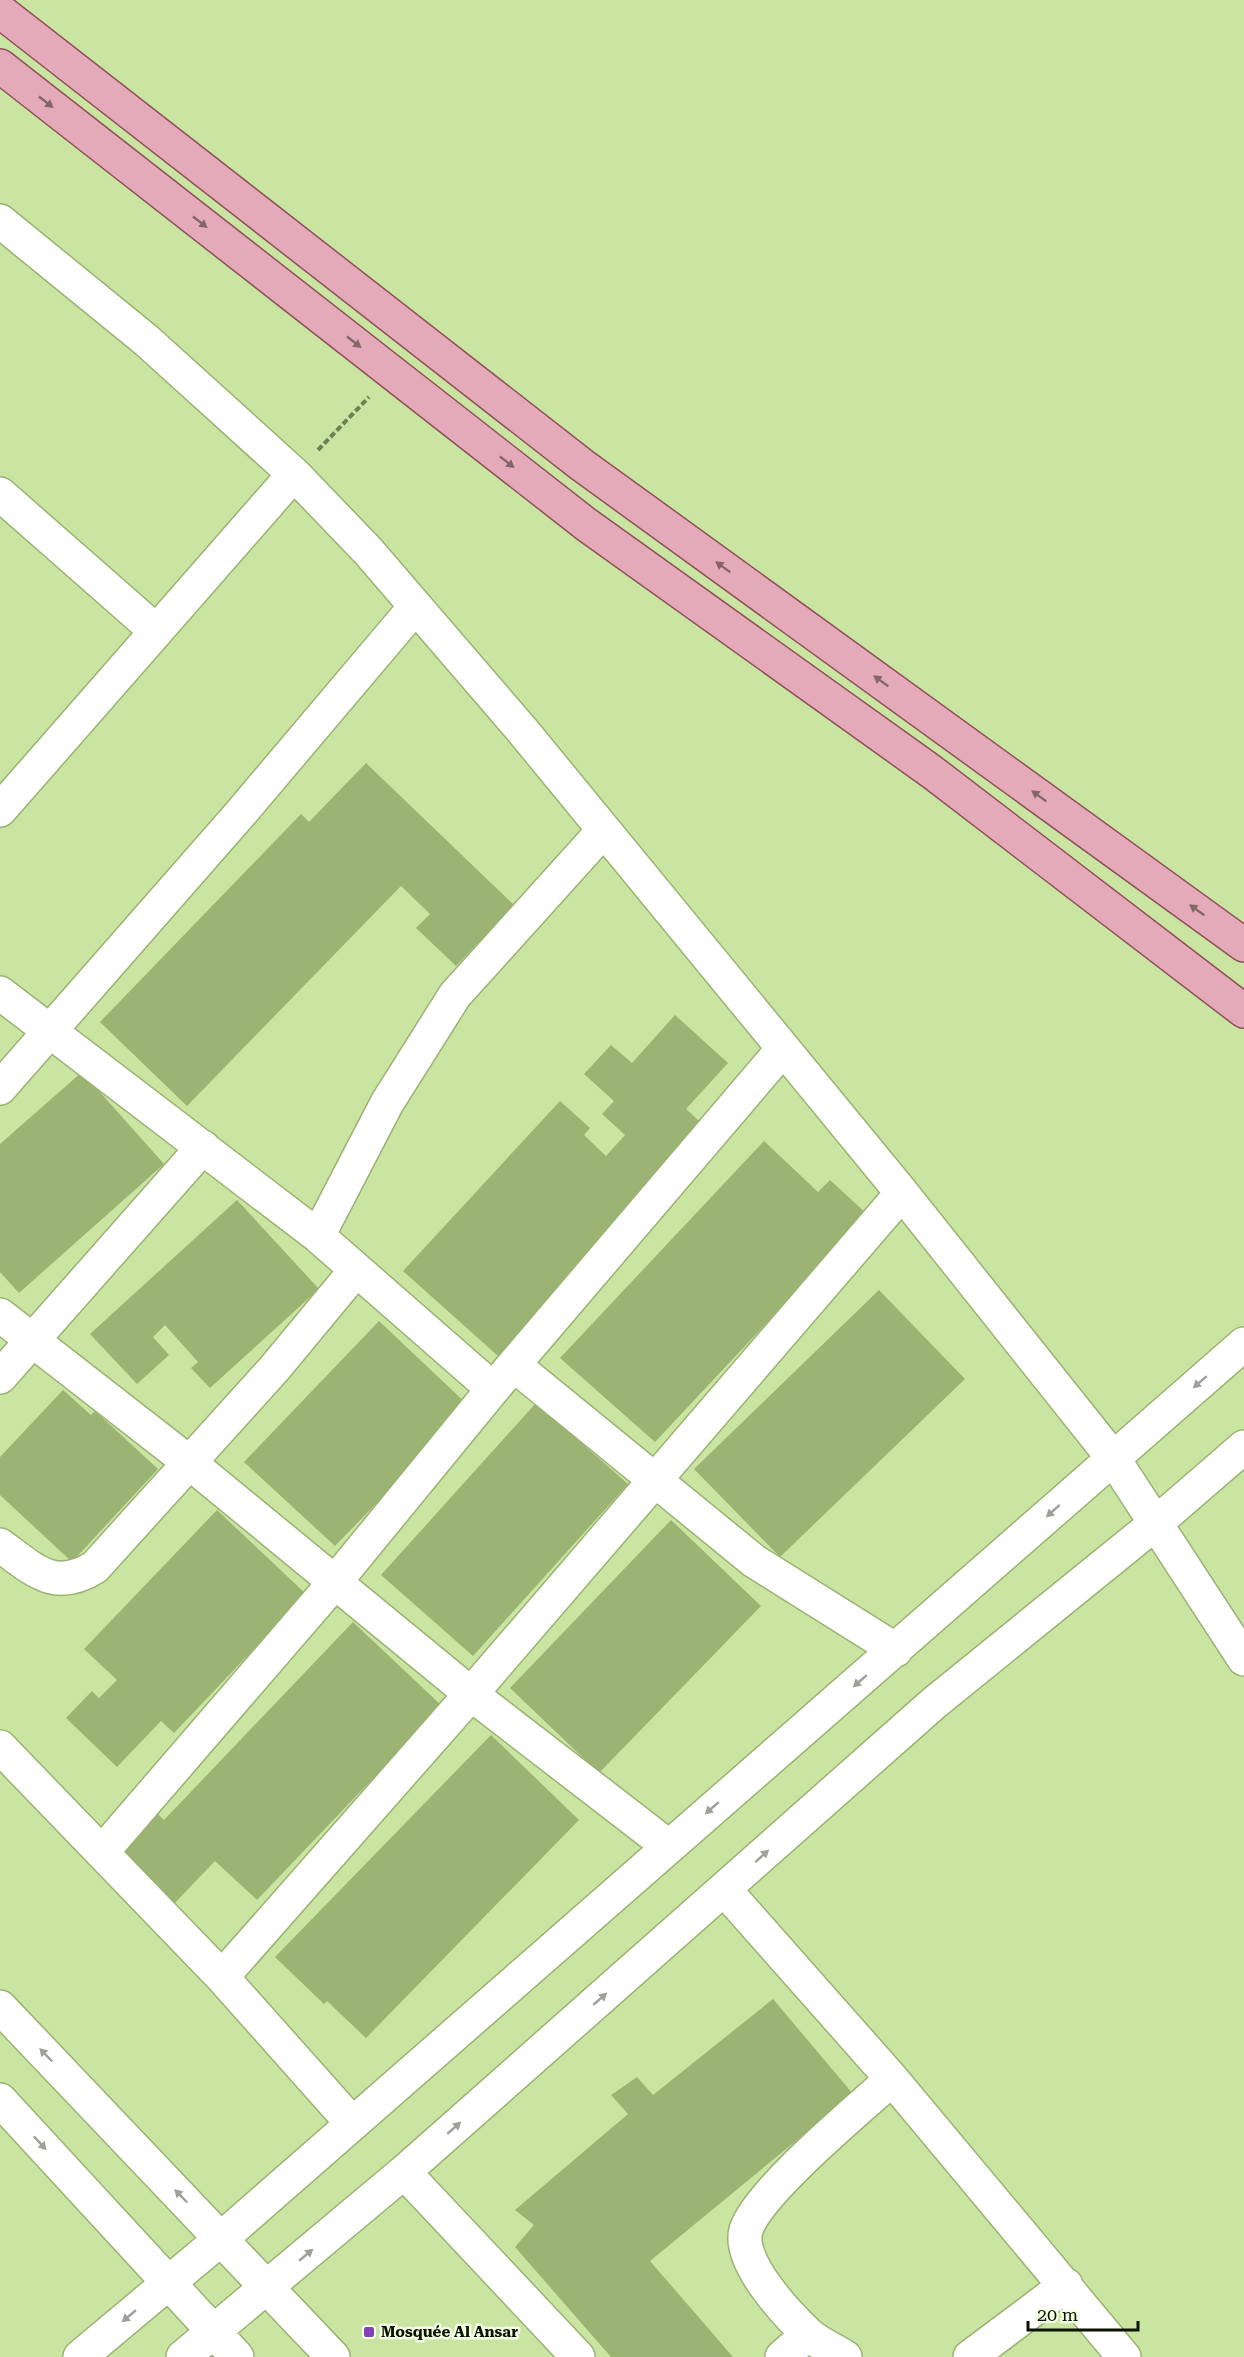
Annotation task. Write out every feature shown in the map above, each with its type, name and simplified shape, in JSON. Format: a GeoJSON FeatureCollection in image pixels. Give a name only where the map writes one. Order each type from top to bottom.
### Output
{"type":"FeatureCollection","features":[{"type":"Feature","properties":{"kind":"main road"},"geometry":{"type":"LineString","coordinates":[[0,11],[582,465],[1244,945]]}},
{"type":"Feature","properties":{"kind":"main road"},"geometry":{"type":"LineString","coordinates":[[0,66],[587,525],[932,771],[1244,1011]]}},
{"type":"Feature","properties":{"kind":"street"},"geometry":{"type":"LineString","coordinates":[[0,221],[146,340],[294,474],[361,543],[522,730],[902,1193],[1113,1458],[1244,1659]]}},
{"type":"Feature","properties":{"kind":"street"},"geometry":{"type":"LineString","coordinates":[[0,810],[294,474]]}},
{"type":"Feature","properties":{"kind":"street"},"geometry":{"type":"LineString","coordinates":[[5,510],[156,631]]}},
{"type":"Feature","properties":{"kind":"street"},"geometry":{"type":"LineString","coordinates":[[0,1088],[240,814],[415,607]]}},
{"type":"Feature","properties":{"kind":"street"},"geometry":{"type":"LineString","coordinates":[[318,1236],[387,1103],[455,996],[603,831]]}},
{"type":"Feature","properties":{"kind":"street"},"geometry":{"type":"LineString","coordinates":[[0,993],[48,1032],[318,1236],[493,1389]]}},
{"type":"Feature","properties":{"kind":"street"},"geometry":{"type":"LineString","coordinates":[[103,1851],[335,1582],[493,1389],[783,1049]]}},
{"type":"Feature","properties":{"kind":"street"},"geometry":{"type":"LineString","coordinates":[[0,1377],[203,1147]]}},
{"type":"Feature","properties":{"kind":"street"},"geometry":{"type":"LineString","coordinates":[[222,1977],[471,1695],[654,1478],[757,1363],[902,1193]]}},
{"type":"Feature","properties":{"kind":"street"},"geometry":{"type":"LineString","coordinates":[[0,1545],[38,1573],[52,1578],[74,1578],[95,1567],[274,1369],[356,1270]]}},
{"type":"Feature","properties":{"kind":"street"},"geometry":{"type":"LineString","coordinates":[[0,1315],[190,1463],[471,1695],[668,1846]]}},
{"type":"Feature","properties":{"kind":"street"},"geometry":{"type":"LineString","coordinates":[[80,2357],[222,2238],[351,2122],[896,1650],[1244,1344]]}},
{"type":"Feature","properties":{"kind":"street"},"geometry":{"type":"LineString","coordinates":[[514,1365],[754,1561],[896,1650]]}},
{"type":"Feature","properties":{"kind":"street"},"geometry":{"type":"LineString","coordinates":[[183,2357],[404,2172],[934,1703],[1156,1523],[1244,1447]]}},
{"type":"Feature","properties":{"kind":"street"},"geometry":{"type":"LineString","coordinates":[[0,1746],[222,1977],[351,2122]]}},
{"type":"Feature","properties":{"kind":"street"},"geometry":{"type":"LineString","coordinates":[[724,1889],[892,2079],[1124,2357]]}},
{"type":"Feature","properties":{"kind":"street"},"geometry":{"type":"LineString","coordinates":[[0,2007],[333,2357]]}},
{"type":"Feature","properties":{"kind":"street"},"geometry":{"type":"LineString","coordinates":[[845,2357],[808,2334],[758,2276],[746,2244],[746,2230],[773,2190],[892,2079]]}},
{"type":"Feature","properties":{"kind":"street"},"geometry":{"type":"LineString","coordinates":[[0,2100],[237,2357]]}},
{"type":"Feature","properties":{"kind":"street"},"geometry":{"type":"LineString","coordinates":[[404,2172],[578,2357]]}},
{"type":"Feature","properties":{"kind":"street"},"geometry":{"type":"LineString","coordinates":[[970,2357],[1066,2285]]}},
{"type":"Feature","properties":{"kind":"street"},"geometry":{"type":"LineString","coordinates":[[782,2357],[808,2334]]}},
{"type":"Feature","properties":{"kind":"path"},"geometry":{"type":"LineString","coordinates":[[294,474],[393,373]]}},
{"type":"Feature","properties":{"kind":"building"},"geometry":{"type":"Polygon","coordinates":[[[366,763],[514,905],[456,966],[416,928],[430,914],[401,886],[187,1106],[100,1022],[301,814],[309,822],[366,763]]]}},
{"type":"Feature","properties":{"kind":"building"},"geometry":{"type":"Polygon","coordinates":[[[675,1015],[728,1063],[686,1109],[707,1128],[498,1356],[403,1271],[560,1101],[590,1128],[584,1135],[606,1156],[625,1135],[602,1114],[614,1101],[584,1074],[611,1045],[632,1063],[675,1015]]]}},
{"type":"Feature","properties":{"kind":"building"},"geometry":{"type":"Polygon","coordinates":[[[82,1072],[164,1164],[19,1293],[0,1272],[0,1144],[82,1072]]]}},
{"type":"Feature","properties":{"kind":"building"},"geometry":{"type":"Polygon","coordinates":[[[764,1141],[818,1192],[830,1180],[868,1215],[655,1442],[560,1358],[764,1141]]]}},
{"type":"Feature","properties":{"kind":"building"},"geometry":{"type":"Polygon","coordinates":[[[237,1200],[319,1289],[210,1388],[191,1368],[198,1362],[165,1325],[153,1337],[169,1355],[137,1384],[90,1334],[237,1200]]]}},
{"type":"Feature","properties":{"kind":"building"},"geometry":{"type":"Polygon","coordinates":[[[879,1290],[965,1379],[780,1557],[694,1469],[879,1290]]]}},
{"type":"Feature","properties":{"kind":"building"},"geometry":{"type":"Polygon","coordinates":[[[379,1321],[470,1407],[335,1546],[244,1462],[379,1321]]]}},
{"type":"Feature","properties":{"kind":"building"},"geometry":{"type":"Polygon","coordinates":[[[63,1390],[91,1415],[95,1411],[158,1469],[72,1562],[0,1495],[0,1457],[63,1390]]]}},
{"type":"Feature","properties":{"kind":"building"},"geometry":{"type":"Polygon","coordinates":[[[536,1403],[628,1484],[473,1656],[381,1575],[536,1403]]]}},
{"type":"Feature","properties":{"kind":"building"},"geometry":{"type":"Polygon","coordinates":[[[217,1510],[306,1594],[174,1733],[161,1721],[117,1767],[66,1718],[92,1691],[99,1698],[117,1680],[84,1649],[217,1510]]]}},
{"type":"Feature","properties":{"kind":"building"},"geometry":{"type":"Polygon","coordinates":[[[671,1520],[761,1606],[599,1773],[510,1688],[671,1520]]]}},
{"type":"Feature","properties":{"kind":"building"},"geometry":{"type":"Polygon","coordinates":[[[353,1622],[442,1706],[257,1900],[215,1861],[170,1908],[117,1857],[158,1814],[164,1820],[353,1622]]]}},
{"type":"Feature","properties":{"kind":"building"},"geometry":{"type":"Polygon","coordinates":[[[491,1735],[579,1820],[366,2038],[327,2001],[324,2004],[275,1957],[491,1735]]]}},
{"type":"Feature","properties":{"kind":"building"},"geometry":{"type":"Polygon","coordinates":[[[773,1999],[853,2094],[650,2261],[733,2357],[611,2357],[515,2247],[534,2225],[515,2210],[628,2114],[611,2095],[637,2077],[653,2095],[773,1999]]]}},
{"type":"Feature","properties":{"kind":"place","name":"Mosquée Al Ansar"},"geometry":{"type":"Point","coordinates":[369,2332]}}]}
